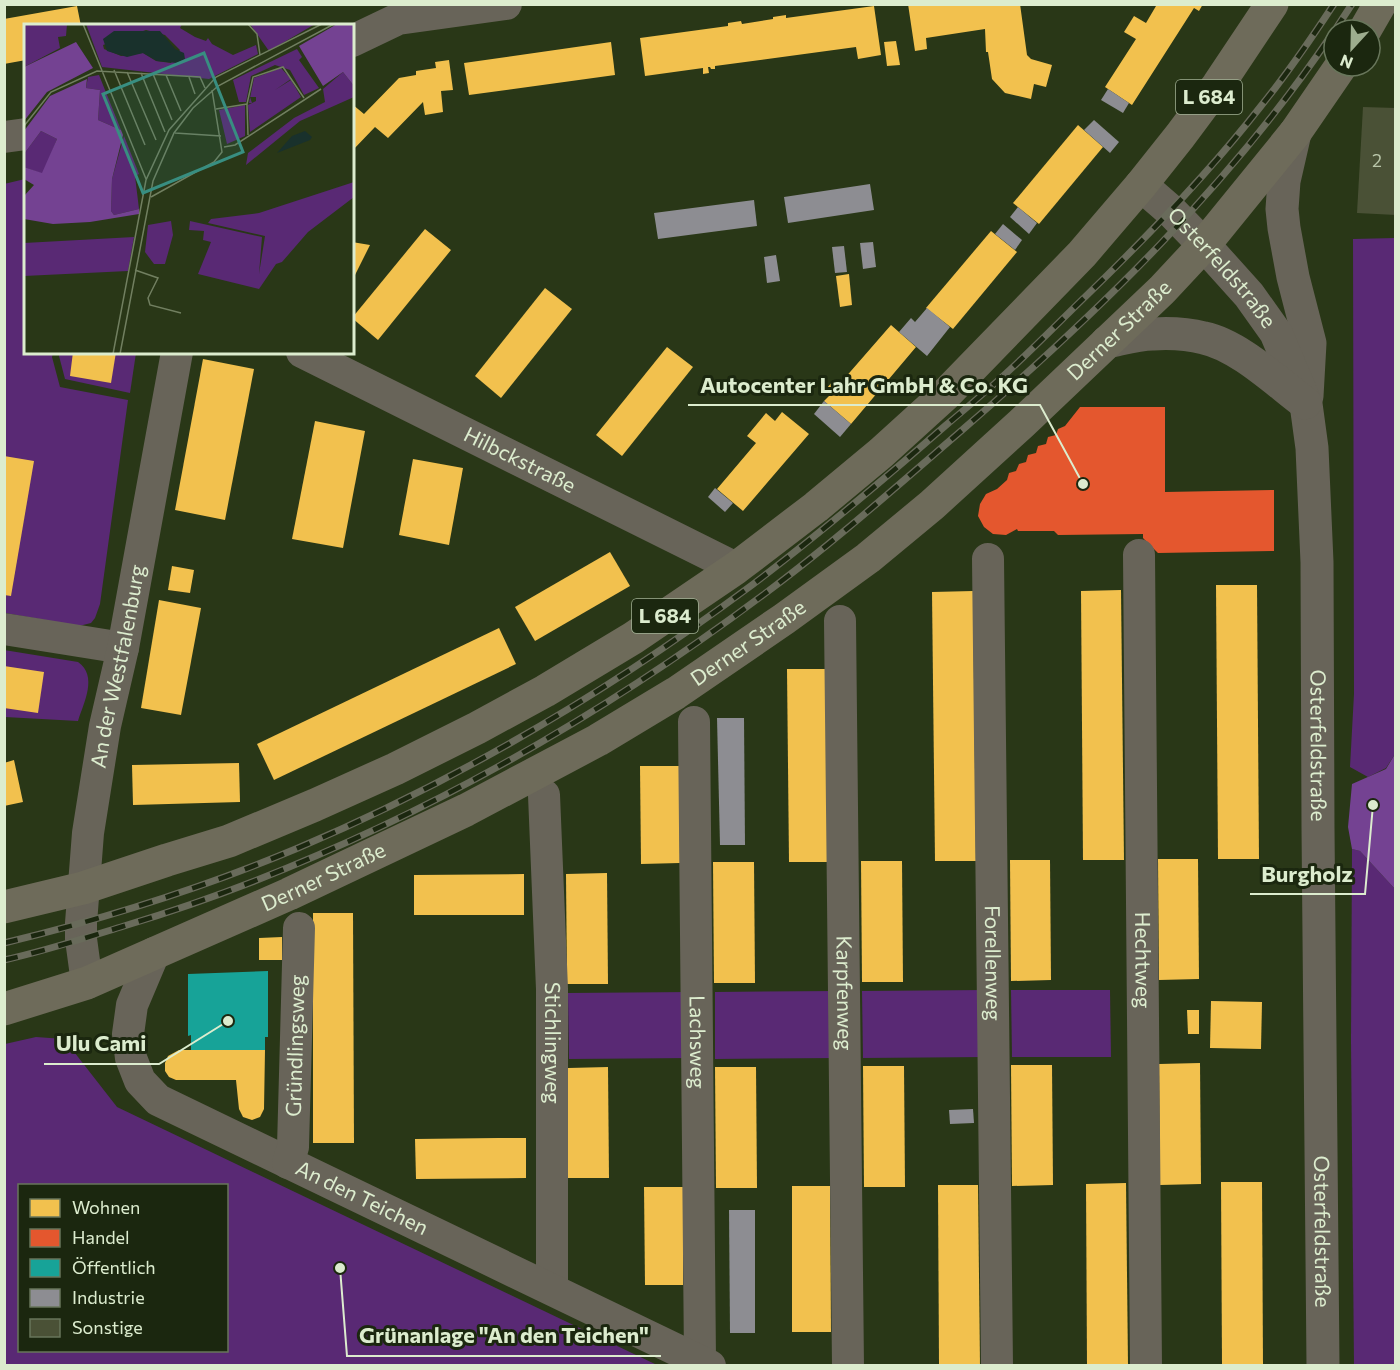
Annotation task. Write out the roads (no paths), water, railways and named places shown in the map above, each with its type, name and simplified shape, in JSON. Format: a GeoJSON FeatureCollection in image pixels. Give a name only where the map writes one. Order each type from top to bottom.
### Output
{"type":"FeatureCollection","features":[{"type":"Feature","properties":{"kind":"main road","name":"L 684"},"geometry":{"type":"LineString","coordinates":[[4,908],[83,888],[229,841],[395,769],[545,691],[633,638],[736,568],[816,507],[881,453],[946,394],[1082,254],[1180,136],[1218,85],[1272,4]]}},
{"type":"Feature","properties":{"kind":"main road"},"geometry":{"type":"LineString","coordinates":[[1372,18],[1380,4]]}},
{"type":"Feature","properties":{"kind":"main road","name":"Derner Straße"},"geometry":{"type":"LineString","coordinates":[[4,1009],[87,982],[289,894],[466,810],[598,740],[676,693],[820,594],[932,505],[1162,290],[1204,245],[1295,133],[1333,78]]}},
{"type":"Feature","properties":{"kind":"street"},"geometry":{"type":"LineString","coordinates":[[354,40],[398,19],[506,4]]}},
{"type":"Feature","properties":{"kind":"street"},"geometry":{"type":"LineString","coordinates":[[1295,133],[1284,181],[1282,209],[1293,277],[1310,343],[1306,404]]}},
{"type":"Feature","properties":{"kind":"street"},"geometry":{"type":"LineString","coordinates":[[4,137],[24,134]]}},
{"type":"Feature","properties":{"kind":"street","name":"Osterfeldstraße"},"geometry":{"type":"LineString","coordinates":[[1141,185],[1204,245],[1249,295],[1276,333],[1306,404],[1311,448],[1317,562],[1323,1365]]}},
{"type":"Feature","properties":{"kind":"street"},"geometry":{"type":"LineString","coordinates":[[1107,342],[1151,334],[1206,338],[1232,349],[1306,404]]}},
{"type":"Feature","properties":{"kind":"street","name":"An der Westfalenburg"},"geometry":{"type":"LineString","coordinates":[[87,982],[81,939],[88,833],[105,726],[123,648],[177,354]]}},
{"type":"Feature","properties":{"kind":"street","name":"Hilbckstraße"},"geometry":{"type":"LineString","coordinates":[[306,354],[736,568]]}},
{"type":"Feature","properties":{"kind":"street","name":"Hechtweg"},"geometry":{"type":"LineString","coordinates":[[1139,555],[1146,1365]]}},
{"type":"Feature","properties":{"kind":"street","name":"Forellenweg"},"geometry":{"type":"LineString","coordinates":[[988,559],[997,1365]]}},
{"type":"Feature","properties":{"kind":"street","name":"Karpfenweg"},"geometry":{"type":"LineString","coordinates":[[840,621],[848,1365]]}},
{"type":"Feature","properties":{"kind":"street"},"geometry":{"type":"LineString","coordinates":[[4,629],[123,648]]}},
{"type":"Feature","properties":{"kind":"street","name":"Lachsweg"},"geometry":{"type":"LineString","coordinates":[[694,722],[705,1363]]}},
{"type":"Feature","properties":{"kind":"street","name":"Stichlingweg"},"geometry":{"type":"LineString","coordinates":[[544,795],[552,989],[552,1289]]}},
{"type":"Feature","properties":{"kind":"street","name":"Gründlingsweg"},"geometry":{"type":"LineString","coordinates":[[288,1163],[293,1147],[298,928]]}},
{"type":"Feature","properties":{"kind":"street","name":"An den Teichen"},"geometry":{"type":"LineString","coordinates":[[154,952],[132,1005],[128,1034],[131,1058],[140,1081],[159,1100],[705,1363]]}},
{"type":"Feature","properties":{"kind":"railway"},"geometry":{"type":"LineString","coordinates":[[4,943],[79,924],[190,889],[262,863],[358,821],[417,793],[533,730],[645,660],[699,623],[777,566],[850,507],[988,390],[1034,347],[1155,227],[1220,156],[1280,81],[1334,4]]}},
{"type":"Feature","properties":{"kind":"railway"},"geometry":{"type":"LineString","coordinates":[[1343,18],[1352,4]]}},
{"type":"Feature","properties":{"kind":"railway"},"geometry":{"type":"LineString","coordinates":[[4,960],[80,940],[210,898],[294,865],[377,828],[537,745],[690,648],[789,576],[864,515],[1063,340],[1113,292],[1208,193],[1252,141],[1322,48]]}},
{"type":"Feature","properties":{"kind":"place","name":"Autocenter Lahr GmbH & Co. KG"},"geometry":{"type":"Point","coordinates":[1083,484]}},
{"type":"Feature","properties":{"kind":"place","name":"Burgholz"},"geometry":{"type":"Point","coordinates":[1373,805]}},
{"type":"Feature","properties":{"kind":"place","name":"Ulu Cami"},"geometry":{"type":"Point","coordinates":[228,1021]}},
{"type":"Feature","properties":{"kind":"place","name":"Grünanlage \"An den Teichen\""},"geometry":{"type":"Point","coordinates":[340,1268]}}]}
